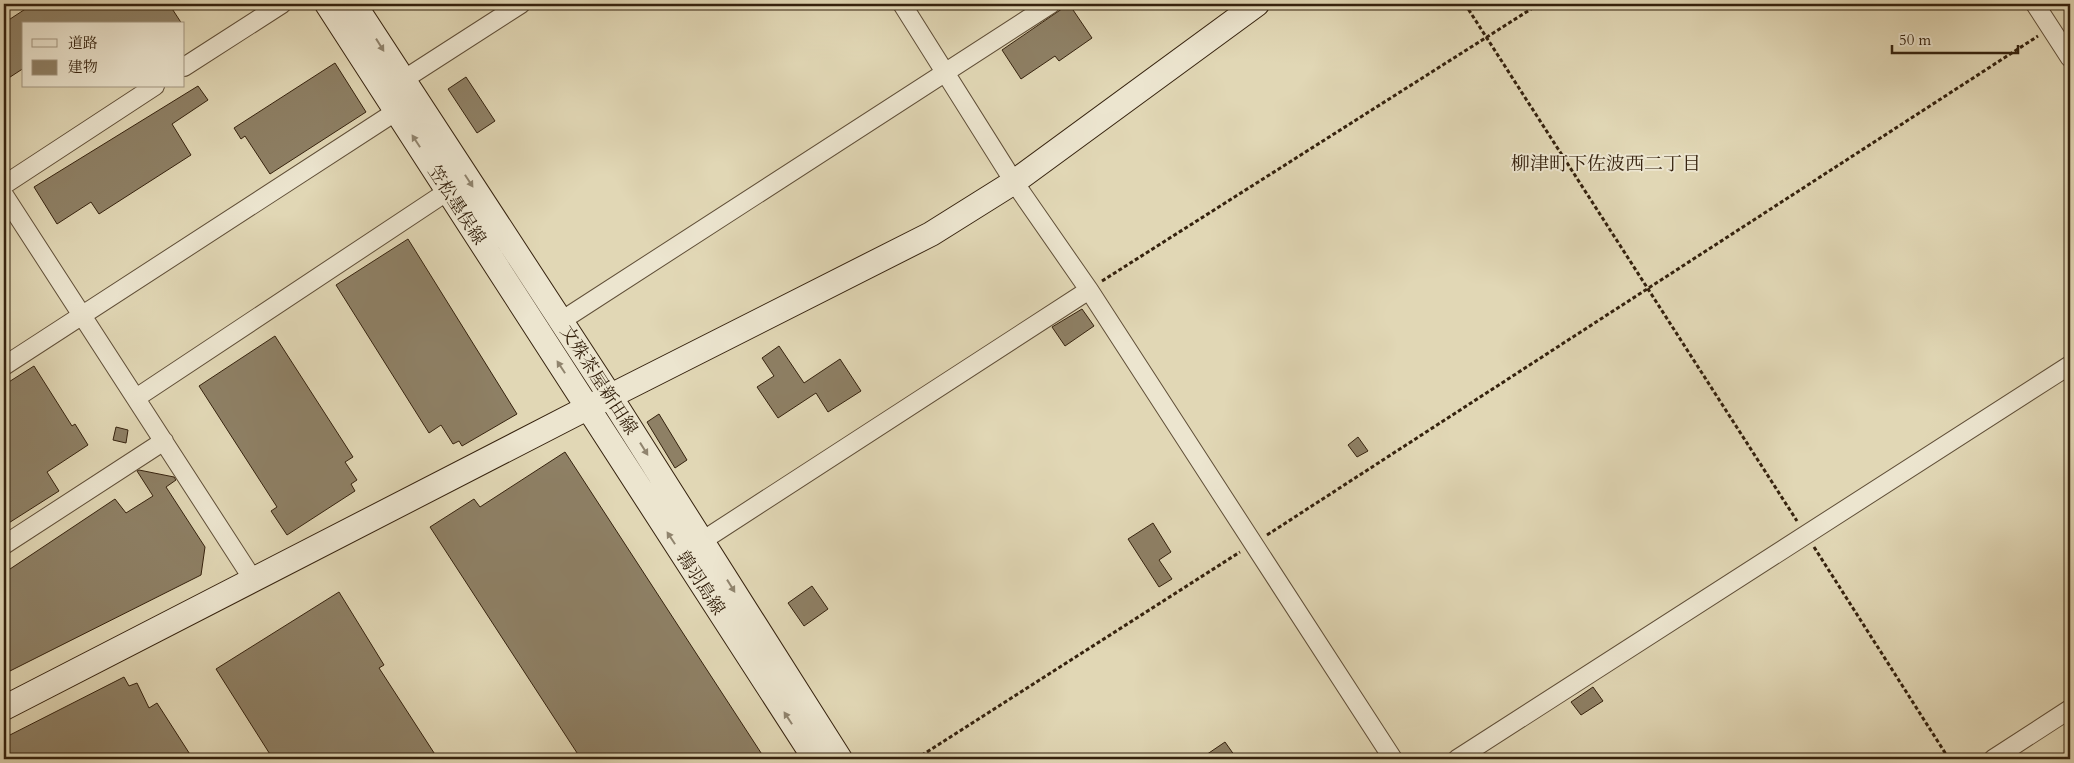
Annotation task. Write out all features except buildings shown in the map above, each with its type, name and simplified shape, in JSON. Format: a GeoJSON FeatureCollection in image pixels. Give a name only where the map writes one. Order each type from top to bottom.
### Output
{"type":"FeatureCollection","features":[{"type":"Feature","properties":{"kind":"main road","name":"笠松墨俣線"},"geometry":{"type":"LineString","coordinates":[[327,4],[587,408]]}},
{"type":"Feature","properties":{"kind":"main road","name":"文殊茶屋新田線"},"geometry":{"type":"LineString","coordinates":[[354,4],[610,396],[840,759]]}},
{"type":"Feature","properties":{"kind":"main road"},"geometry":{"type":"LineString","coordinates":[[4,708],[254,581],[610,396],[931,234],[1014,182],[1257,4]]}},
{"type":"Feature","properties":{"kind":"main road","name":"鶉羽島線"},"geometry":{"type":"LineString","coordinates":[[587,408],[815,759]]}},
{"type":"Feature","properties":{"kind":"street"},"geometry":{"type":"LineString","coordinates":[[185,67],[282,4]]}},
{"type":"Feature","properties":{"kind":"street"},"geometry":{"type":"LineString","coordinates":[[403,80],[521,4]]}},
{"type":"Feature","properties":{"kind":"street"},"geometry":{"type":"LineString","coordinates":[[902,4],[1014,182],[1089,290],[1393,759]]}},
{"type":"Feature","properties":{"kind":"street"},"geometry":{"type":"LineString","coordinates":[[561,321],[1051,4]]}},
{"type":"Feature","properties":{"kind":"street"},"geometry":{"type":"LineString","coordinates":[[2036,4],[2070,58]]}},
{"type":"Feature","properties":{"kind":"street"},"geometry":{"type":"LineString","coordinates":[[4,185],[152,88]]}},
{"type":"Feature","properties":{"kind":"street"},"geometry":{"type":"LineString","coordinates":[[4,366],[389,116]]}},
{"type":"Feature","properties":{"kind":"street"},"geometry":{"type":"LineString","coordinates":[[136,398],[448,191]]}},
{"type":"Feature","properties":{"kind":"street"},"geometry":{"type":"LineString","coordinates":[[4,195],[254,581]]}},
{"type":"Feature","properties":{"kind":"street"},"geometry":{"type":"LineString","coordinates":[[702,541],[1089,290]]}},
{"type":"Feature","properties":{"kind":"street"},"geometry":{"type":"LineString","coordinates":[[1457,759],[2070,365]]}},
{"type":"Feature","properties":{"kind":"street"},"geometry":{"type":"LineString","coordinates":[[4,545],[164,441]]}},
{"type":"Feature","properties":{"kind":"street"},"geometry":{"type":"LineString","coordinates":[[1992,759],[2070,709]]}},
{"type":"Feature","properties":{"kind":"path"},"geometry":{"type":"LineString","coordinates":[[1465,4],[1949,759]]}},
{"type":"Feature","properties":{"kind":"path"},"geometry":{"type":"LineString","coordinates":[[1089,290],[1539,4]]}},
{"type":"Feature","properties":{"kind":"path"},"geometry":{"type":"LineString","coordinates":[[916,759],[1253,544],[2051,28]]}},
{"type":"Feature","properties":{"kind":"district","name":"柳津町下佐波西二丁目"},"geometry":{"type":"Point","coordinates":[1606,163]}}]}
